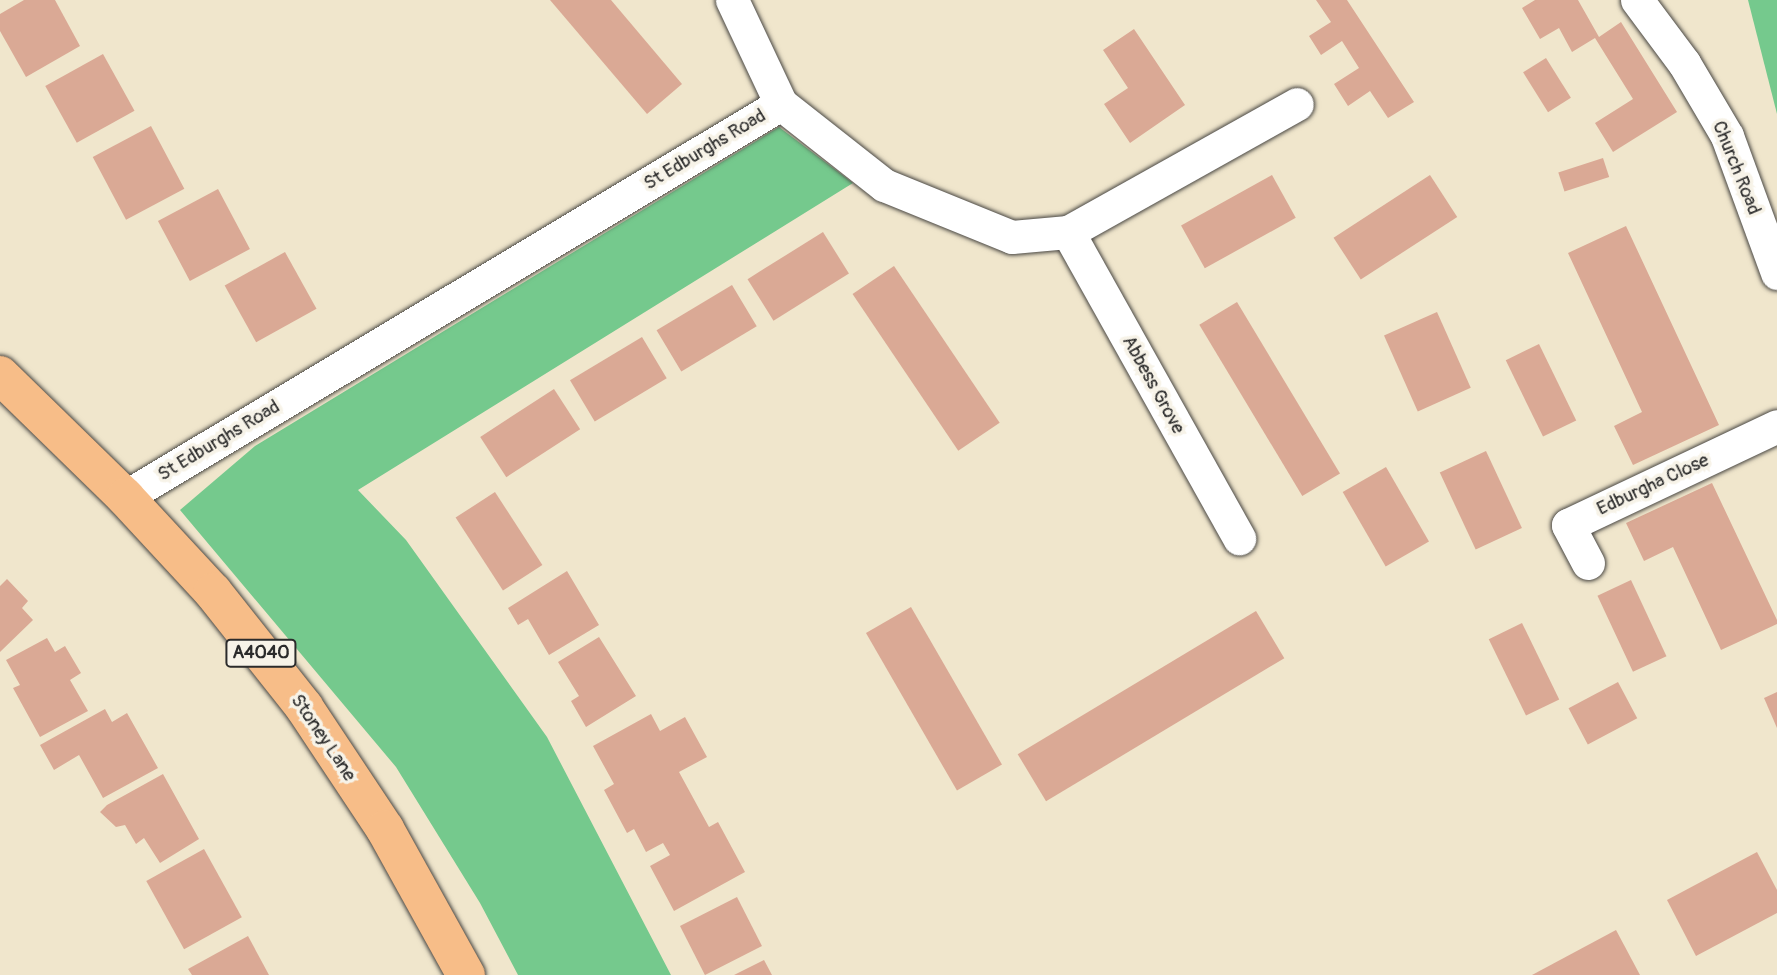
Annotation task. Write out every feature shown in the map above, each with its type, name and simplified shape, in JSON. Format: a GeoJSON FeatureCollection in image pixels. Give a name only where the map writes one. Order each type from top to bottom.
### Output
{"type":"FeatureCollection","features":[{"type":"Feature","properties":{"kind":"main road","name":"Stoney Lane"},"geometry":{"type":"LineString","coordinates":[[0,375],[125,498],[214,592],[304,707],[385,829],[466,975]]}},
{"type":"Feature","properties":{"kind":"street"},"geometry":{"type":"LineString","coordinates":[[732,0],[781,104]]}},
{"type":"Feature","properties":{"kind":"street","name":"Church Road"},"geometry":{"type":"LineString","coordinates":[[1637,0],[1684,63],[1727,136],[1777,273]]}},
{"type":"Feature","properties":{"kind":"street","name":"St Edburghs Road"},"geometry":{"type":"LineString","coordinates":[[125,498],[781,104],[884,185],[1012,237],[1068,232],[1297,104]]}},
{"type":"Feature","properties":{"kind":"street","name":"Abbess Grove"},"geometry":{"type":"LineString","coordinates":[[1068,232],[1239,538]]}},
{"type":"Feature","properties":{"kind":"street","name":"Edburgha Close"},"geometry":{"type":"LineString","coordinates":[[1588,563],[1568,525],[1777,426]]}},
{"type":"Feature","properties":{"kind":"green space"},"geometry":{"type":"Polygon","coordinates":[[[1748,0],[1777,0],[1777,114],[1748,0]]]}},
{"type":"Feature","properties":{"kind":"green space"},"geometry":{"type":"Polygon","coordinates":[[[779,127],[853,183],[358,490],[406,540],[547,737],[671,975],[518,975],[480,903],[396,767],[180,510],[255,446],[779,127]]]}},
{"type":"Feature","properties":{"kind":"building"},"geometry":{"type":"Polygon","coordinates":[[[24,0],[55,0],[80,46],[26,77],[0,31],[0,14],[24,0]]]}},
{"type":"Feature","properties":{"kind":"building"},"geometry":{"type":"Polygon","coordinates":[[[550,0],[611,0],[682,84],[647,114],[550,0]]]}},
{"type":"Feature","properties":{"kind":"building"},"geometry":{"type":"Polygon","coordinates":[[[1316,0],[1347,0],[1414,102],[1388,118],[1370,91],[1348,106],[1334,84],[1359,68],[1342,41],[1321,55],[1309,36],[1331,22],[1316,0]]]}},
{"type":"Feature","properties":{"kind":"building"},"geometry":{"type":"Polygon","coordinates":[[[1535,0],[1578,0],[1599,37],[1621,22],[1677,112],[1613,152],[1595,123],[1633,99],[1595,38],[1572,52],[1559,28],[1540,39],[1522,8],[1535,0]]]}},
{"type":"Feature","properties":{"kind":"building"},"geometry":{"type":"Polygon","coordinates":[[[1134,29],[1185,105],[1130,143],[1104,104],[1128,88],[1103,50],[1134,29]]]}},
{"type":"Feature","properties":{"kind":"building"},"geometry":{"type":"Polygon","coordinates":[[[103,54],[135,111],[77,143],[45,86],[103,54]]]}},
{"type":"Feature","properties":{"kind":"building"},"geometry":{"type":"Polygon","coordinates":[[[1546,58],[1571,98],[1548,112],[1523,72],[1546,58]]]}},
{"type":"Feature","properties":{"kind":"building"},"geometry":{"type":"Polygon","coordinates":[[[151,126],[184,189],[126,220],[93,157],[151,126]]]}},
{"type":"Feature","properties":{"kind":"building"},"geometry":{"type":"Polygon","coordinates":[[[1603,158],[1609,177],[1564,192],[1558,173],[1603,158]]]}},
{"type":"Feature","properties":{"kind":"building"},"geometry":{"type":"Polygon","coordinates":[[[1272,175],[1296,218],[1205,268],[1181,225],[1272,175]]]}},
{"type":"Feature","properties":{"kind":"building"},"geometry":{"type":"Polygon","coordinates":[[[1430,175],[1457,217],[1361,280],[1334,238],[1430,175]]]}},
{"type":"Feature","properties":{"kind":"building"},"geometry":{"type":"Polygon","coordinates":[[[218,189],[250,249],[190,281],[158,221],[218,189]]]}},
{"type":"Feature","properties":{"kind":"building"},"geometry":{"type":"Polygon","coordinates":[[[1626,226],[1719,425],[1633,465],[1614,426],[1642,412],[1568,253],[1626,226]]]}},
{"type":"Feature","properties":{"kind":"building"},"geometry":{"type":"Polygon","coordinates":[[[823,232],[849,274],[773,321],[748,279],[823,232]]]}},
{"type":"Feature","properties":{"kind":"building"},"geometry":{"type":"Polygon","coordinates":[[[285,252],[317,309],[256,342],[225,285],[285,252]]]}},
{"type":"Feature","properties":{"kind":"building"},"geometry":{"type":"Polygon","coordinates":[[[894,266],[1000,423],[958,451],[853,294],[894,266]]]}},
{"type":"Feature","properties":{"kind":"building"},"geometry":{"type":"Polygon","coordinates":[[[732,285],[757,326],[681,371],[657,330],[732,285]]]}},
{"type":"Feature","properties":{"kind":"building"},"geometry":{"type":"Polygon","coordinates":[[[1237,302],[1340,473],[1302,496],[1199,325],[1237,302]]]}},
{"type":"Feature","properties":{"kind":"building"},"geometry":{"type":"Polygon","coordinates":[[[1437,312],[1471,388],[1418,411],[1384,336],[1437,312]]]}},
{"type":"Feature","properties":{"kind":"building"},"geometry":{"type":"Polygon","coordinates":[[[642,337],[667,378],[595,421],[570,380],[642,337]]]}},
{"type":"Feature","properties":{"kind":"building"},"geometry":{"type":"Polygon","coordinates":[[[1539,344],[1576,420],[1543,437],[1506,360],[1539,344]]]}},
{"type":"Feature","properties":{"kind":"building"},"geometry":{"type":"Polygon","coordinates":[[[554,389],[580,429],[506,477],[480,437],[554,389]]]}},
{"type":"Feature","properties":{"kind":"building"},"geometry":{"type":"Polygon","coordinates":[[[1486,451],[1522,528],[1476,550],[1440,473],[1486,451]]]}},
{"type":"Feature","properties":{"kind":"building"},"geometry":{"type":"Polygon","coordinates":[[[1386,467],[1429,541],[1386,566],[1343,492],[1386,467]]]}},
{"type":"Feature","properties":{"kind":"building"},"geometry":{"type":"Polygon","coordinates":[[[1712,483],[1777,620],[1777,624],[1721,650],[1673,547],[1644,561],[1626,523],[1712,483]]]}},
{"type":"Feature","properties":{"kind":"building"},"geometry":{"type":"Polygon","coordinates":[[[495,492],[542,565],[503,591],[456,518],[495,492]]]}},
{"type":"Feature","properties":{"kind":"building"},"geometry":{"type":"Polygon","coordinates":[[[567,571],[599,625],[549,655],[528,619],[518,625],[508,608],[567,571]]]}},
{"type":"Feature","properties":{"kind":"building"},"geometry":{"type":"Polygon","coordinates":[[[7,579],[28,601],[22,608],[33,620],[0,652],[0,586],[7,579]]]}},
{"type":"Feature","properties":{"kind":"building"},"geometry":{"type":"Polygon","coordinates":[[[1631,580],[1666,656],[1633,672],[1597,596],[1631,580]]]}},
{"type":"Feature","properties":{"kind":"building"},"geometry":{"type":"Polygon","coordinates":[[[911,607],[1002,765],[957,791],[866,633],[911,607]]]}},
{"type":"Feature","properties":{"kind":"building"},"geometry":{"type":"Polygon","coordinates":[[[1256,611],[1284,658],[1046,801],[1018,754],[1256,611]]]}},
{"type":"Feature","properties":{"kind":"building"},"geometry":{"type":"Polygon","coordinates":[[[1522,623],[1559,699],[1526,716],[1489,639],[1522,623]]]}},
{"type":"Feature","properties":{"kind":"building"},"geometry":{"type":"Polygon","coordinates":[[[599,637],[636,696],[586,727],[571,701],[579,696],[558,662],[599,637]]]}},
{"type":"Feature","properties":{"kind":"building"},"geometry":{"type":"Polygon","coordinates":[[[47,638],[55,652],[65,646],[81,673],[70,680],[88,711],[40,737],[13,688],[20,685],[6,660],[47,638]]]}},
{"type":"Feature","properties":{"kind":"building"},"geometry":{"type":"Polygon","coordinates":[[[1618,682],[1637,718],[1588,744],[1569,708],[1618,682]]]}},
{"type":"Feature","properties":{"kind":"building"},"geometry":{"type":"Polygon","coordinates":[[[1777,692],[1777,728],[1764,698],[1777,692]]]}},
{"type":"Feature","properties":{"kind":"building"},"geometry":{"type":"Polygon","coordinates":[[[105,709],[112,722],[127,713],[158,768],[103,798],[79,755],[54,770],[40,745],[105,709]]]}},
{"type":"Feature","properties":{"kind":"building"},"geometry":{"type":"Polygon","coordinates":[[[651,714],[660,731],[685,717],[707,757],[679,772],[709,827],[718,822],[745,872],[674,911],[650,866],[670,855],[663,843],[646,852],[634,829],[627,833],[604,790],[614,784],[593,746],[651,714]]]}},
{"type":"Feature","properties":{"kind":"building"},"geometry":{"type":"Polygon","coordinates":[[[163,774],[199,839],[160,863],[144,838],[136,844],[125,825],[116,827],[100,812],[107,805],[163,774]]]}},
{"type":"Feature","properties":{"kind":"building"},"geometry":{"type":"Polygon","coordinates":[[[204,849],[242,917],[184,949],[146,881],[204,849]]]}},
{"type":"Feature","properties":{"kind":"building"},"geometry":{"type":"Polygon","coordinates":[[[1757,852],[1777,890],[1777,913],[1696,956],[1667,900],[1757,852]]]}},
{"type":"Feature","properties":{"kind":"building"},"geometry":{"type":"Polygon","coordinates":[[[737,897],[762,946],[705,975],[680,926],[737,897]]]}},
{"type":"Feature","properties":{"kind":"building"},"geometry":{"type":"Polygon","coordinates":[[[1616,930],[1640,975],[1532,975],[1616,930]]]}},
{"type":"Feature","properties":{"kind":"building"},"geometry":{"type":"Polygon","coordinates":[[[248,936],[269,975],[192,975],[188,969],[248,936]]]}},
{"type":"Feature","properties":{"kind":"building"},"geometry":{"type":"Polygon","coordinates":[[[764,960],[772,975],[734,975],[764,960]]]}}]}
